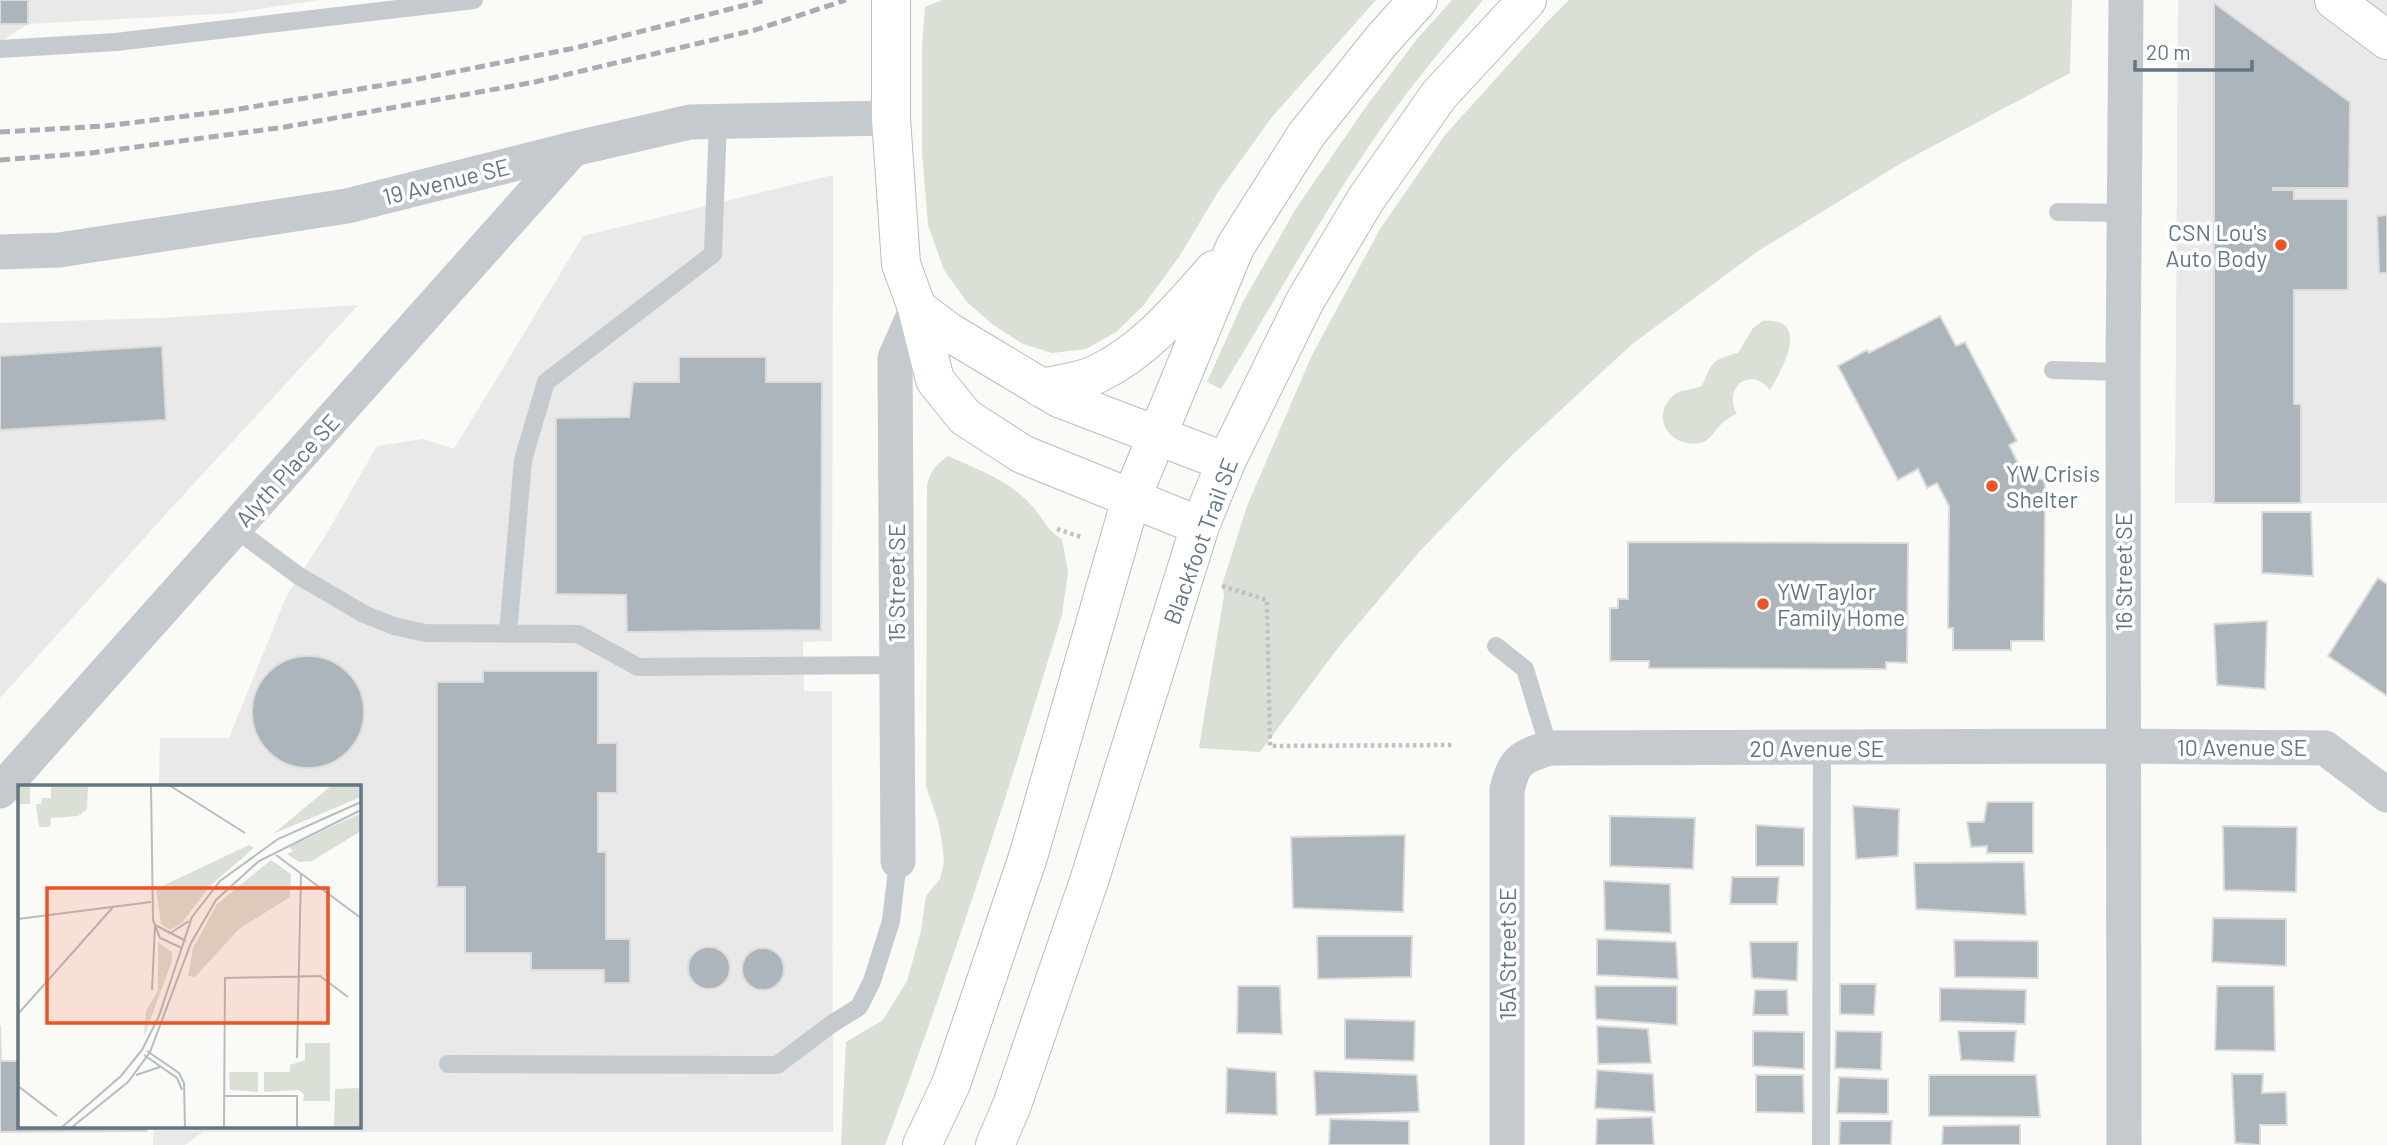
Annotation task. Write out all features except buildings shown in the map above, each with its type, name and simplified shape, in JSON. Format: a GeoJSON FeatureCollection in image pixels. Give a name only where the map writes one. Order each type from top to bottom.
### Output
{"type":"FeatureCollection","features":[{"type":"Feature","properties":{"kind":"main road"},"geometry":{"type":"LineString","coordinates":[[891,0],[891,118],[901,264],[917,309],[935,380],[965,418],[1022,454],[1200,526]]}},
{"type":"Feature","properties":{"kind":"main road"},"geometry":{"type":"LineString","coordinates":[[1041,388],[1093,376],[1128,356],[1168,322],[1235,247],[1306,135],[1382,40],[1418,0]]}},
{"type":"Feature","properties":{"kind":"main road","name":"Blackfoot Trail SE"},"geometry":{"type":"LineString","coordinates":[[995,1145],[1012,1104],[1088,881],[1200,526],[1226,462],[1305,301],[1366,199],[1439,95],[1527,0]]}},
{"type":"Feature","properties":{"kind":"main road"},"geometry":{"type":"LineString","coordinates":[[2334,0],[2387,40]]}},
{"type":"Feature","properties":{"kind":"main road"},"geometry":{"type":"LineString","coordinates":[[922,1145],[951,1084],[1028,857],[1131,499],[1235,247]]}},
{"type":"Feature","properties":{"kind":"main road"},"geometry":{"type":"LineString","coordinates":[[917,309],[949,332],[1059,398],[1226,462]]}},
{"type":"Feature","properties":{"kind":"street","name":"16 Street SE"},"geometry":{"type":"LineString","coordinates":[[2124,1145],[2123,372],[2126,0]]}},
{"type":"Feature","properties":{"kind":"street","name":"19 Avenue SE"},"geometry":{"type":"LineString","coordinates":[[0,252],[59,250],[347,206],[690,122],[891,118]]}},
{"type":"Feature","properties":{"kind":"street","name":"Alyth Place SE"},"geometry":{"type":"LineString","coordinates":[[0,791],[573,149]]}},
{"type":"Feature","properties":{"kind":"street","name":"15 Street SE"},"geometry":{"type":"LineString","coordinates":[[898,861],[895,358],[917,309]]}},
{"type":"Feature","properties":{"kind":"street","name":"20 Avenue SE"},"geometry":{"type":"LineString","coordinates":[[1515,765],[1524,756],[1549,748],[2123,746]]}},
{"type":"Feature","properties":{"kind":"street","name":"10 Avenue SE"},"geometry":{"type":"LineString","coordinates":[[2123,746],[2325,748],[2387,795]]}},
{"type":"Feature","properties":{"kind":"street","name":"15A Street SE"},"geometry":{"type":"LineString","coordinates":[[1507,1145],[1507,790],[1515,765]]}},
{"type":"Feature","properties":{"kind":"lane"},"geometry":{"type":"LineString","coordinates":[[0,49],[116,42],[474,0]]}},
{"type":"Feature","properties":{"kind":"lane"},"geometry":{"type":"LineString","coordinates":[[508,633],[523,460],[546,382],[713,254],[718,122]]}},
{"type":"Feature","properties":{"kind":"lane"},"geometry":{"type":"LineString","coordinates":[[2058,212],[2124,213]]}},
{"type":"Feature","properties":{"kind":"lane"},"geometry":{"type":"LineString","coordinates":[[2053,370],[2123,372]]}},
{"type":"Feature","properties":{"kind":"lane"},"geometry":{"type":"LineString","coordinates":[[234,528],[299,576],[364,614],[394,626],[425,633],[578,634],[638,667],[896,665]]}},
{"type":"Feature","properties":{"kind":"lane"},"geometry":{"type":"LineString","coordinates":[[1496,646],[1525,668],[1549,748]]}},
{"type":"Feature","properties":{"kind":"lane"},"geometry":{"type":"LineString","coordinates":[[1821,1145],[1822,748]]}},
{"type":"Feature","properties":{"kind":"lane"},"geometry":{"type":"LineString","coordinates":[[447,1064],[777,1065],[859,1007],[872,981],[891,921],[898,861]]}},
{"type":"Feature","properties":{"kind":"path"},"geometry":{"type":"LineString","coordinates":[[1216,584],[1267,600],[1270,746],[1454,745]]}},
{"type":"Feature","properties":{"kind":"shaded area"},"geometry":{"type":"Polygon","coordinates":[[[0,0],[319,0],[232,13],[28,24],[0,42],[0,0]]]}},
{"type":"Feature","properties":{"kind":"shaded area"},"geometry":{"type":"Polygon","coordinates":[[[942,0],[1376,0],[1272,117],[1218,192],[1179,257],[1143,306],[1116,332],[1086,349],[1052,353],[1023,344],[992,324],[967,302],[944,270],[928,225],[922,152],[922,46],[925,7],[942,0]]]}},
{"type":"Feature","properties":{"kind":"shaded area"},"geometry":{"type":"Polygon","coordinates":[[[1452,0],[1483,0],[1422,74],[1365,152],[1221,389],[1207,382],[1243,302],[1295,210],[1365,108],[1417,39],[1452,0]]]}},
{"type":"Feature","properties":{"kind":"shaded area"},"geometry":{"type":"Polygon","coordinates":[[[1569,0],[2072,0],[2070,73],[1903,162],[1758,251],[1631,345],[1512,455],[1420,551],[1338,648],[1260,752],[1199,748],[1224,595],[1222,585],[1247,506],[1312,355],[1380,229],[1445,135],[1569,0]]]}},
{"type":"Feature","properties":{"kind":"shaded area"},"geometry":{"type":"Polygon","coordinates":[[[2178,0],[2387,0],[2387,503],[2175,503],[2178,0]]]}},
{"type":"Feature","properties":{"kind":"shaded area"},"geometry":{"type":"Polygon","coordinates":[[[833,175],[832,641],[803,642],[804,691],[832,691],[833,1132],[203,1132],[185,1145],[153,1145],[154,1128],[360,1128],[360,785],[159,785],[160,738],[229,738],[286,597],[377,446],[423,439],[454,449],[583,236],[833,175]]]}},
{"type":"Feature","properties":{"kind":"shaded area"},"geometry":{"type":"Polygon","coordinates":[[[358,305],[0,698],[0,323],[161,318],[358,305]]]}},
{"type":"Feature","properties":{"kind":"shaded area"},"geometry":{"type":"Polygon","coordinates":[[[1763,321],[1778,322],[1786,327],[1790,336],[1786,358],[1770,390],[1754,380],[1740,383],[1733,396],[1737,414],[1724,421],[1705,441],[1689,443],[1671,435],[1663,420],[1667,402],[1678,392],[1702,386],[1714,363],[1738,353],[1753,328],[1763,321]]]}},
{"type":"Feature","properties":{"kind":"shaded area"},"geometry":{"type":"Polygon","coordinates":[[[948,456],[1015,490],[1062,539],[1068,572],[1062,615],[980,876],[885,1145],[841,1145],[846,1042],[883,1020],[907,981],[921,931],[926,896],[940,879],[944,862],[938,821],[926,786],[927,486],[934,469],[948,456]]]}},
{"type":"Feature","properties":{"kind":"railway"},"geometry":{"type":"LineString","coordinates":[[0,132],[105,126],[227,111],[408,81],[575,48],[766,0]]}},
{"type":"Feature","properties":{"kind":"railway"},"geometry":{"type":"LineString","coordinates":[[0,160],[91,153],[285,127],[535,82],[755,30],[846,0]]}},
{"type":"Feature","properties":{"kind":"place","name":"CSN Lou's Auto Body"},"geometry":{"type":"Point","coordinates":[2281,245]}},
{"type":"Feature","properties":{"kind":"place","name":"YW Crisis Shelter"},"geometry":{"type":"Point","coordinates":[1992,486]}},
{"type":"Feature","properties":{"kind":"place","name":"YW Taylor Family Home"},"geometry":{"type":"Point","coordinates":[1763,604]}}]}
